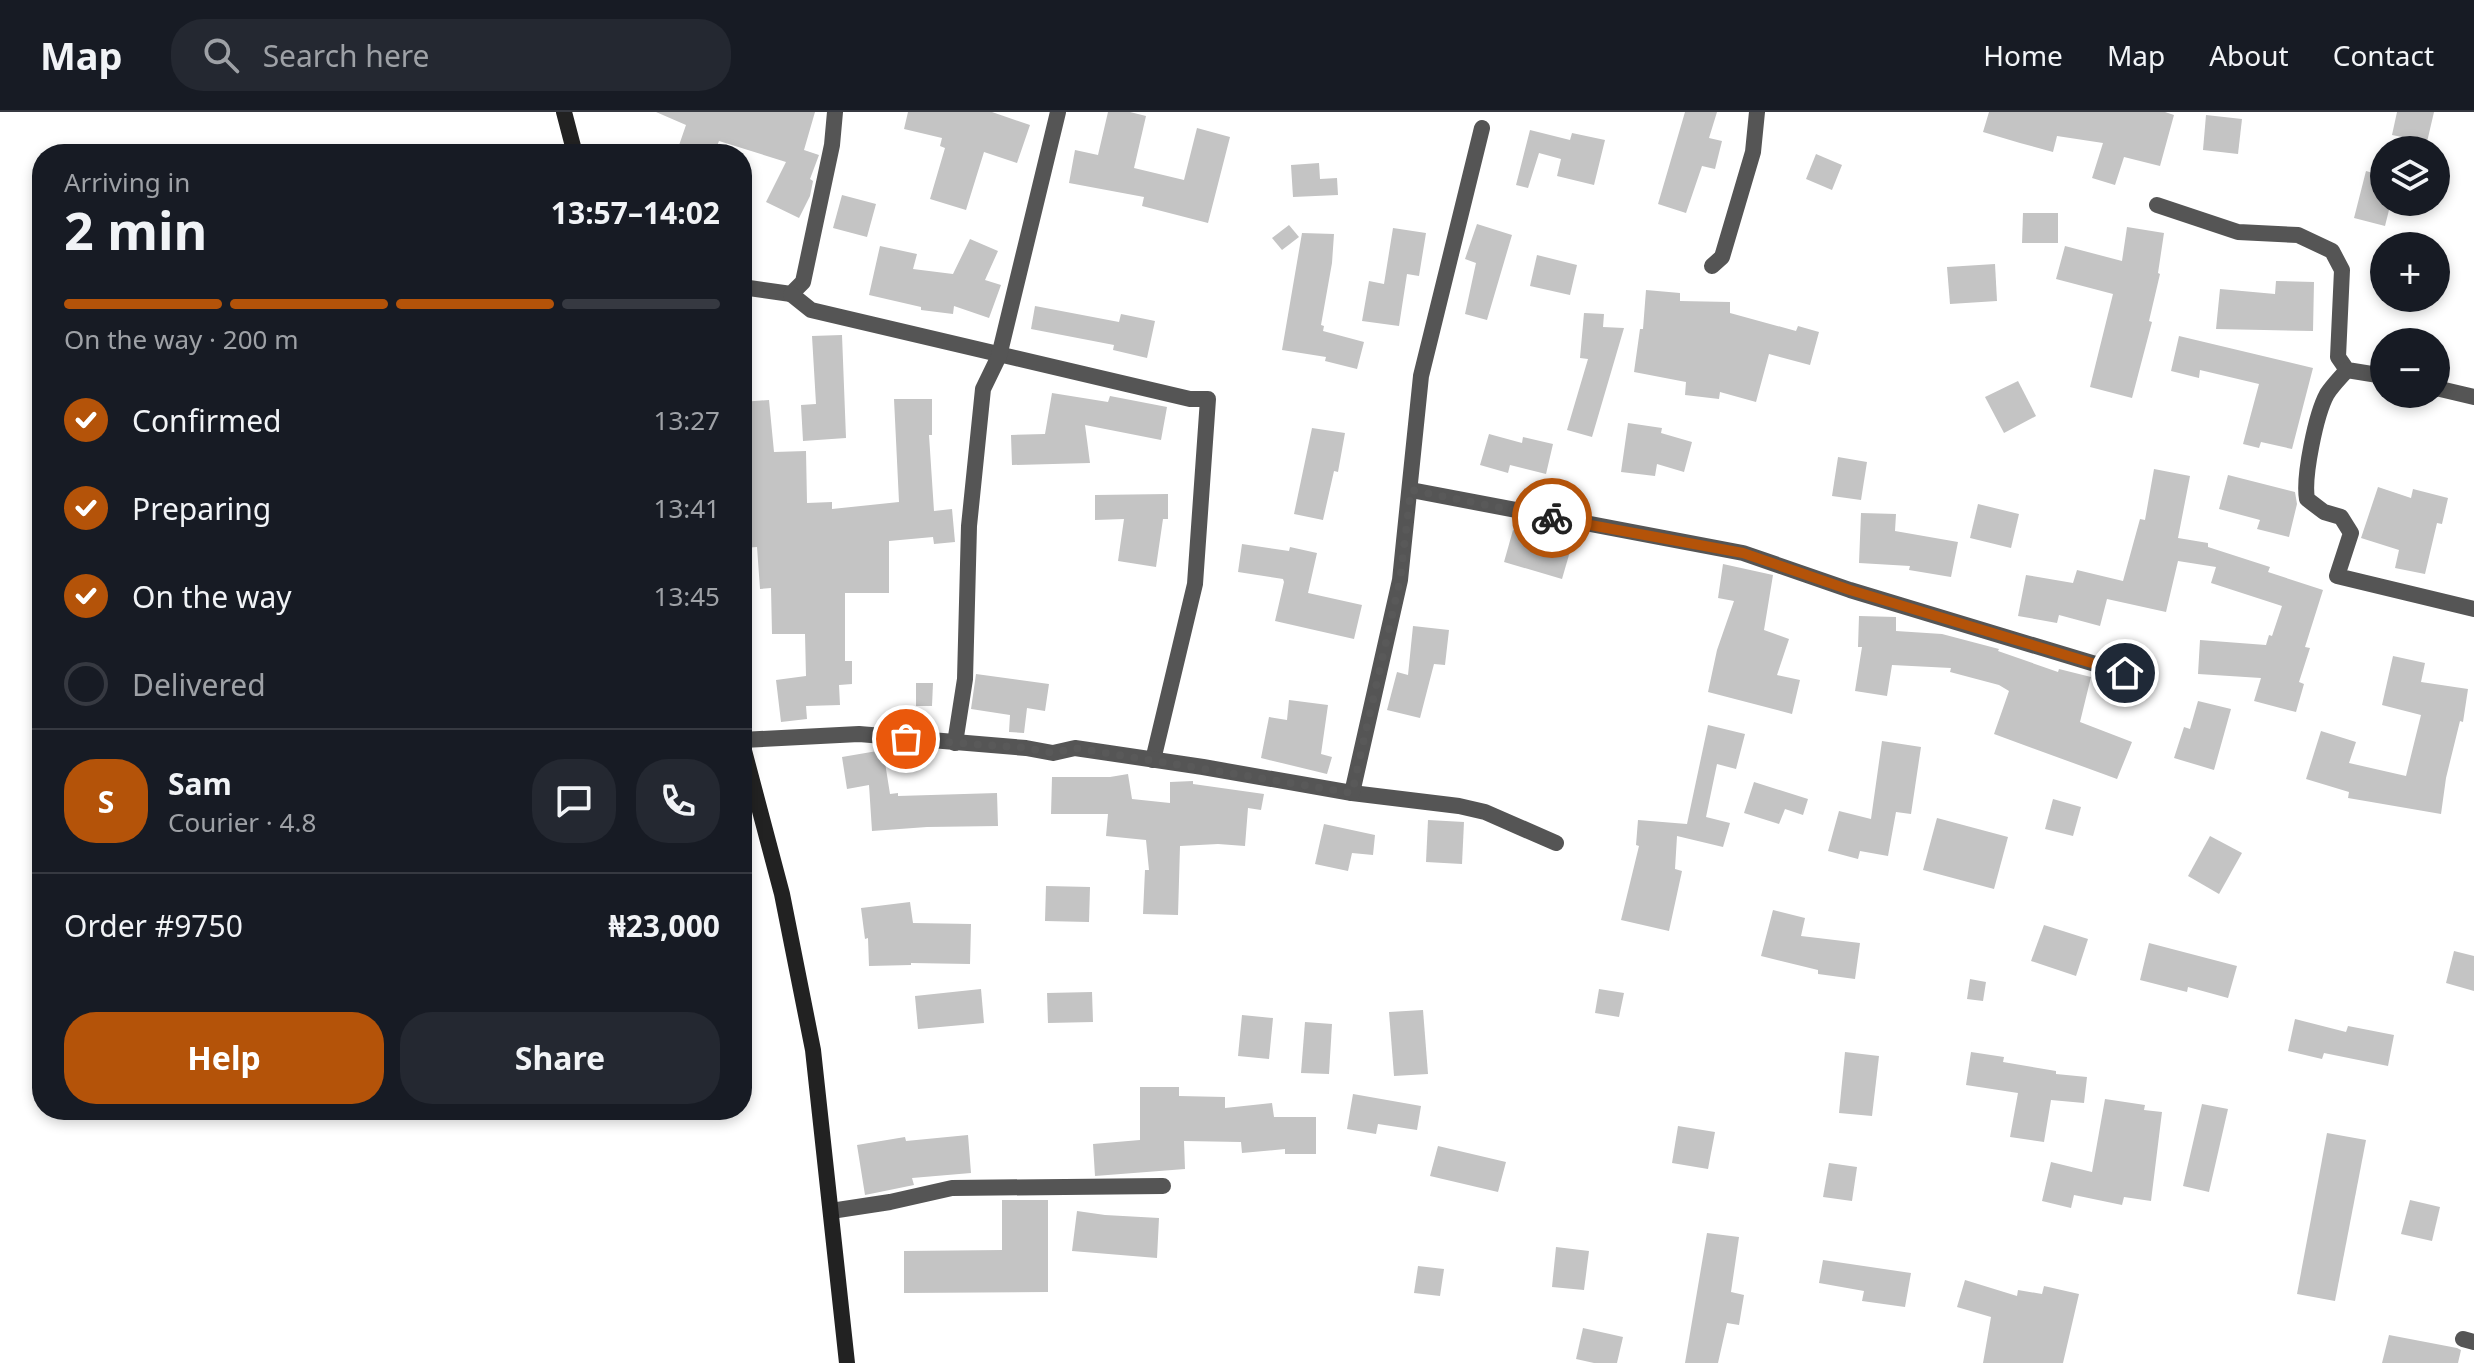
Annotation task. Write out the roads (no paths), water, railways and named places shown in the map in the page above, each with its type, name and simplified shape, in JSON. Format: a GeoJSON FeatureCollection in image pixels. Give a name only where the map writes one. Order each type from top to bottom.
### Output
{"type":"FeatureCollection","features":[{"type":"Feature","properties":{"kind":"main road"},"geometry":{"type":"LineString","coordinates":[[564,112],[572,144]]}},
{"type":"Feature","properties":{"kind":"main road"},"geometry":{"type":"LineString","coordinates":[[752,778],[767,832],[813,1050],[847,1363]]}},
{"type":"Feature","properties":{"kind":"street"},"geometry":{"type":"LineString","coordinates":[[791,294],[803,282],[832,145],[835,112]]}},
{"type":"Feature","properties":{"kind":"street"},"geometry":{"type":"LineString","coordinates":[[955,743],[965,679],[969,526],[983,389],[999,356],[1058,112]]}},
{"type":"Feature","properties":{"kind":"street"},"geometry":{"type":"LineString","coordinates":[[1712,266],[1722,257],[1753,152],[1757,112]]}},
{"type":"Feature","properties":{"kind":"street"},"geometry":{"type":"LineString","coordinates":[[1352,793],[1400,580],[1421,376],[1482,128]]}},
{"type":"Feature","properties":{"kind":"street"},"geometry":{"type":"LineString","coordinates":[[2157,205],[2238,232],[2298,235],[2332,251],[2342,270],[2338,357],[2347,370],[2370,374]]}},
{"type":"Feature","properties":{"kind":"street"},"geometry":{"type":"LineString","coordinates":[[752,288],[791,294],[811,310],[999,356],[1190,399],[1208,399],[1195,584],[1153,760]]}},
{"type":"Feature","properties":{"kind":"street"},"geometry":{"type":"LineString","coordinates":[[2347,370],[2326,396],[2305,485],[2307,499],[2324,512],[2341,517],[2351,533],[2337,576],[2474,609]]}},
{"type":"Feature","properties":{"kind":"street"},"geometry":{"type":"LineString","coordinates":[[2450,391],[2474,397]]}},
{"type":"Feature","properties":{"kind":"street"},"geometry":{"type":"LineString","coordinates":[[1411,490],[1743,553],[1850,590],[2125,673]]}},
{"type":"Feature","properties":{"kind":"street"},"geometry":{"type":"LineString","coordinates":[[752,741],[859,734],[1053,753],[1075,748],[1352,793],[1459,806],[1485,812],[1556,843]]}},
{"type":"Feature","properties":{"kind":"street"},"geometry":{"type":"LineString","coordinates":[[831,1211],[952,1188],[1163,1186]]}}]}
